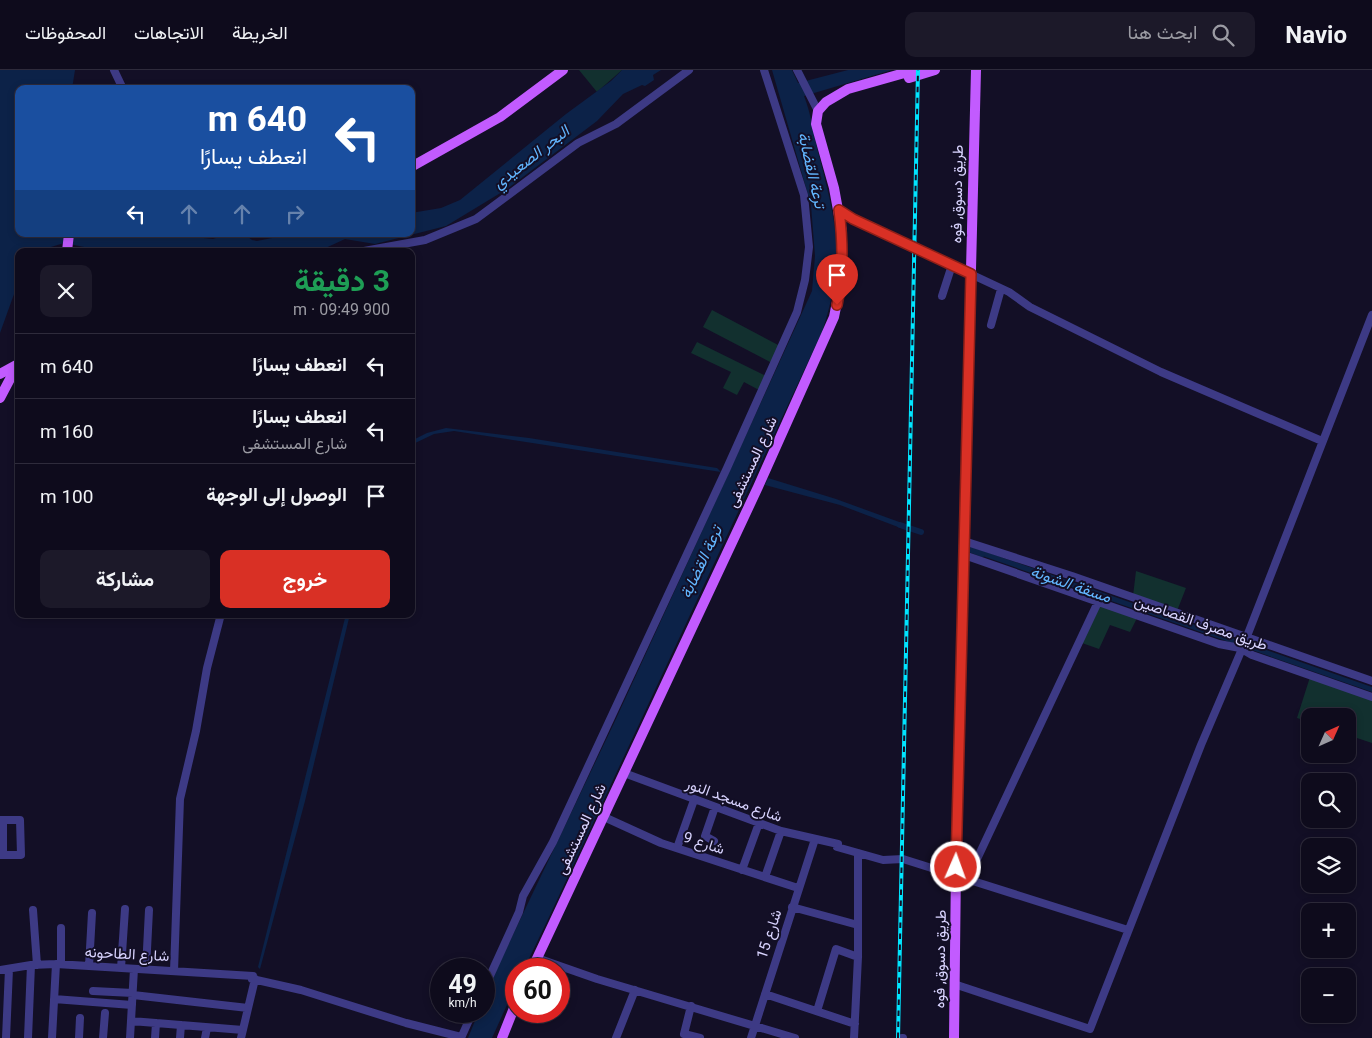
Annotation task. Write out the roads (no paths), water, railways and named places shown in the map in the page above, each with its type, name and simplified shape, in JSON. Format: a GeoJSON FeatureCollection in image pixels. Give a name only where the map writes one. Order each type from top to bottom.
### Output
{"type":"FeatureCollection","features":[{"type":"Feature","properties":{"kind":"main road"},"geometry":{"type":"LineString","coordinates":[[415,165],[500,117],[563,70]]}},
{"type":"Feature","properties":{"kind":"main road"},"geometry":{"type":"LineString","coordinates":[[818,111],[826,102],[848,89],[915,70]]}},
{"type":"Feature","properties":{"kind":"main road"},"geometry":{"type":"LineString","coordinates":[[838,96],[853,94],[935,70]]}},
{"type":"Feature","properties":{"kind":"main road","name":"طريق دسوق, فوه"},"geometry":{"type":"LineString","coordinates":[[954,1038],[974,72]]}},
{"type":"Feature","properties":{"kind":"main road","name":"شارع المستشفى"},"geometry":{"type":"LineString","coordinates":[[537,958],[830,328],[837,305],[842,277],[839,210],[816,124],[818,111]]}},
{"type":"Feature","properties":{"kind":"main road"},"geometry":{"type":"LineString","coordinates":[[0,374],[15,368]]}},
{"type":"Feature","properties":{"kind":"main road"},"geometry":{"type":"LineString","coordinates":[[0,398],[15,372]]}},
{"type":"Feature","properties":{"kind":"main road"},"geometry":{"type":"LineString","coordinates":[[502,1038],[508,1023]]}},
{"type":"Feature","properties":{"kind":"street"},"geometry":{"type":"LineString","coordinates":[[114,70],[121,85]]}},
{"type":"Feature","properties":{"kind":"street"},"geometry":{"type":"LineString","coordinates":[[381,248],[425,240],[476,219],[578,143],[616,124],[689,70]]}},
{"type":"Feature","properties":{"kind":"street"},"geometry":{"type":"LineString","coordinates":[[495,965],[520,909],[523,896],[553,842],[631,676],[779,355],[799,304],[808,263],[807,212],[804,195],[764,70]]}},
{"type":"Feature","properties":{"kind":"street"},"geometry":{"type":"LineString","coordinates":[[797,70],[818,111]]}},
{"type":"Feature","properties":{"kind":"street"},"geometry":{"type":"LineString","coordinates":[[839,210],[853,219],[1001,289],[1030,307],[1161,372],[1322,441]]}},
{"type":"Feature","properties":{"kind":"street"},"geometry":{"type":"LineString","coordinates":[[942,296],[952,265]]}},
{"type":"Feature","properties":{"kind":"street"},"geometry":{"type":"LineString","coordinates":[[991,325],[1001,289]]}},
{"type":"Feature","properties":{"kind":"street"},"geometry":{"type":"LineString","coordinates":[[954,984],[1090,1028],[1201,745],[1242,649],[1372,314]]}},
{"type":"Feature","properties":{"kind":"street"},"geometry":{"type":"LineString","coordinates":[[964,541],[1372,681]]}},
{"type":"Feature","properties":{"kind":"street","name":"طريق مصرف القصاصين"},"geometry":{"type":"LineString","coordinates":[[964,555],[1220,644],[1242,649],[1252,655],[1372,697]]}},
{"type":"Feature","properties":{"kind":"street"},"geometry":{"type":"LineString","coordinates":[[1052,586],[1056,571]]}},
{"type":"Feature","properties":{"kind":"street"},"geometry":{"type":"LineString","coordinates":[[956,872],[970,866],[977,859],[1102,603],[1111,590]]}},
{"type":"Feature","properties":{"kind":"street"},"geometry":{"type":"LineString","coordinates":[[174,971],[180,799],[196,731],[207,668],[220,618]]}},
{"type":"Feature","properties":{"kind":"street","name":"شارع مسجد النور"},"geometry":{"type":"LineString","coordinates":[[624,773],[781,831],[883,860],[903,859],[956,872],[1128,930]]}},
{"type":"Feature","properties":{"kind":"street"},"geometry":{"type":"LineString","coordinates":[[677,848],[694,800]]}},
{"type":"Feature","properties":{"kind":"street"},"geometry":{"type":"LineString","coordinates":[[714,841],[705,836],[715,808]]}},
{"type":"Feature","properties":{"kind":"street","name":"شارع 9"},"geometry":{"type":"LineString","coordinates":[[604,817],[646,837],[798,888]]}},
{"type":"Feature","properties":{"kind":"street"},"geometry":{"type":"LineString","coordinates":[[2,820],[20,820],[21,855],[2,855],[2,820]]}},
{"type":"Feature","properties":{"kind":"street"},"geometry":{"type":"LineString","coordinates":[[742,870],[759,823]]}},
{"type":"Feature","properties":{"kind":"street"},"geometry":{"type":"LineString","coordinates":[[765,878],[781,831]]}},
{"type":"Feature","properties":{"kind":"street","name":"شارع 15"},"geometry":{"type":"LineString","coordinates":[[751,1038],[814,839]]}},
{"type":"Feature","properties":{"kind":"street"},"geometry":{"type":"LineString","coordinates":[[854,1038],[858,957],[858,853]]}},
{"type":"Feature","properties":{"kind":"street"},"geometry":{"type":"LineString","coordinates":[[792,907],[858,925]]}},
{"type":"Feature","properties":{"kind":"street"},"geometry":{"type":"LineString","coordinates":[[121,968],[125,909]]}},
{"type":"Feature","properties":{"kind":"street"},"geometry":{"type":"LineString","coordinates":[[28,1038],[34,965],[34,910]]}},
{"type":"Feature","properties":{"kind":"street"},"geometry":{"type":"LineString","coordinates":[[146,969],[149,910]]}},
{"type":"Feature","properties":{"kind":"street"},"geometry":{"type":"LineString","coordinates":[[90,966],[92,913]]}},
{"type":"Feature","properties":{"kind":"street"},"geometry":{"type":"LineString","coordinates":[[52,1038],[61,928]]}},
{"type":"Feature","properties":{"kind":"street"},"geometry":{"type":"LineString","coordinates":[[817,1011],[836,949],[858,957]]}},
{"type":"Feature","properties":{"kind":"street","name":"شارع الطاحونه"},"geometry":{"type":"LineString","coordinates":[[0,970],[34,965],[59,964],[253,978],[301,990],[461,1038]]}},
{"type":"Feature","properties":{"kind":"street"},"geometry":{"type":"LineString","coordinates":[[6,1038],[9,969]]}},
{"type":"Feature","properties":{"kind":"street"},"geometry":{"type":"LineString","coordinates":[[130,1038],[134,969]]}},
{"type":"Feature","properties":{"kind":"street"},"geometry":{"type":"LineString","coordinates":[[570,969],[796,1038]]}},
{"type":"Feature","properties":{"kind":"street"},"geometry":{"type":"LineString","coordinates":[[131,1021],[182,1025],[242,1034],[253,978]]}},
{"type":"Feature","properties":{"kind":"street"},"geometry":{"type":"LineString","coordinates":[[616,1038],[635,990]]}},
{"type":"Feature","properties":{"kind":"street"},"geometry":{"type":"LineString","coordinates":[[94,991],[248,1008]]}},
{"type":"Feature","properties":{"kind":"street"},"geometry":{"type":"LineString","coordinates":[[765,994],[855,1024]]}},
{"type":"Feature","properties":{"kind":"street"},"geometry":{"type":"LineString","coordinates":[[54,999],[132,1006]]}},
{"type":"Feature","properties":{"kind":"street"},"geometry":{"type":"LineString","coordinates":[[691,1006],[684,1034],[700,1038]]}},
{"type":"Feature","properties":{"kind":"street"},"geometry":{"type":"LineString","coordinates":[[103,1038],[104,1013]]}},
{"type":"Feature","properties":{"kind":"street"},"geometry":{"type":"LineString","coordinates":[[79,1038],[80,1018]]}},
{"type":"Feature","properties":{"kind":"street"},"geometry":{"type":"LineString","coordinates":[[155,1038],[156,1023]]}},
{"type":"Feature","properties":{"kind":"street"},"geometry":{"type":"LineString","coordinates":[[461,1038],[468,1023]]}},
{"type":"Feature","properties":{"kind":"street"},"geometry":{"type":"LineString","coordinates":[[180,1038],[182,1025]]}},
{"type":"Feature","properties":{"kind":"street"},"geometry":{"type":"LineString","coordinates":[[206,1038],[207,1028]]}},
{"type":"Feature","properties":{"kind":"water"},"geometry":{"type":"Polygon","coordinates":[[[0,70],[75,70],[73,85],[15,85],[15,237],[194,237],[213,239],[216,237],[248,237],[257,241],[277,237],[403,237],[375,244],[345,239],[326,248],[89,248],[64,243],[48,248],[15,248],[15,291],[0,333],[0,70]]]}},
{"type":"Feature","properties":{"kind":"water","name":"البحر الصعيدي"},"geometry":{"type":"Polygon","coordinates":[[[622,70],[661,70],[653,75],[654,80],[645,86],[642,85],[623,94],[597,121],[507,189],[446,226],[415,234],[415,212],[441,208],[460,200],[566,114],[611,81],[622,70]]]}},
{"type":"Feature","properties":{"kind":"water","name":"ترعة القضابة"},"geometry":{"type":"Polygon","coordinates":[[[772,70],[792,70],[798,83],[848,70],[892,70],[804,96],[830,201],[836,242],[834,283],[822,332],[529,958],[505,958],[505,1009],[492,1038],[468,1038],[474,1023],[495,1023],[495,973],[498,966],[615,721],[812,291],[815,256],[811,205],[772,70]]]}},
{"type":"Feature","properties":{"kind":"water"},"geometry":{"type":"Polygon","coordinates":[[[446,428],[529,438],[717,468],[721,472],[454,431],[434,434],[415,443],[415,439],[427,433],[446,428]]]}},
{"type":"Feature","properties":{"kind":"water"},"geometry":{"type":"Polygon","coordinates":[[[768,478],[836,499],[902,523],[906,525],[906,530],[840,505],[765,485],[768,478]]]}},
{"type":"Feature","properties":{"kind":"water"},"geometry":{"type":"Polygon","coordinates":[[[975,548],[1372,687],[1372,692],[974,553],[975,548]]]}},
{"type":"Feature","properties":{"kind":"water"},"geometry":{"type":"Polygon","coordinates":[[[345,618],[349,618],[305,801],[260,969],[258,967],[345,618]]]}},
{"type":"Feature","properties":{"kind":"waterway","name":"مسقة الشونة"},"geometry":{"type":"LineString","coordinates":[[900,525],[921,532]]}},
{"type":"Feature","properties":{"kind":"waterway","name":"مسقة الشونة"},"geometry":{"type":"LineString","coordinates":[[961,546],[982,554]]}},
{"type":"Feature","properties":{"kind":"railway"},"geometry":{"type":"LineString","coordinates":[[898,1038],[918,70]]}}]}
